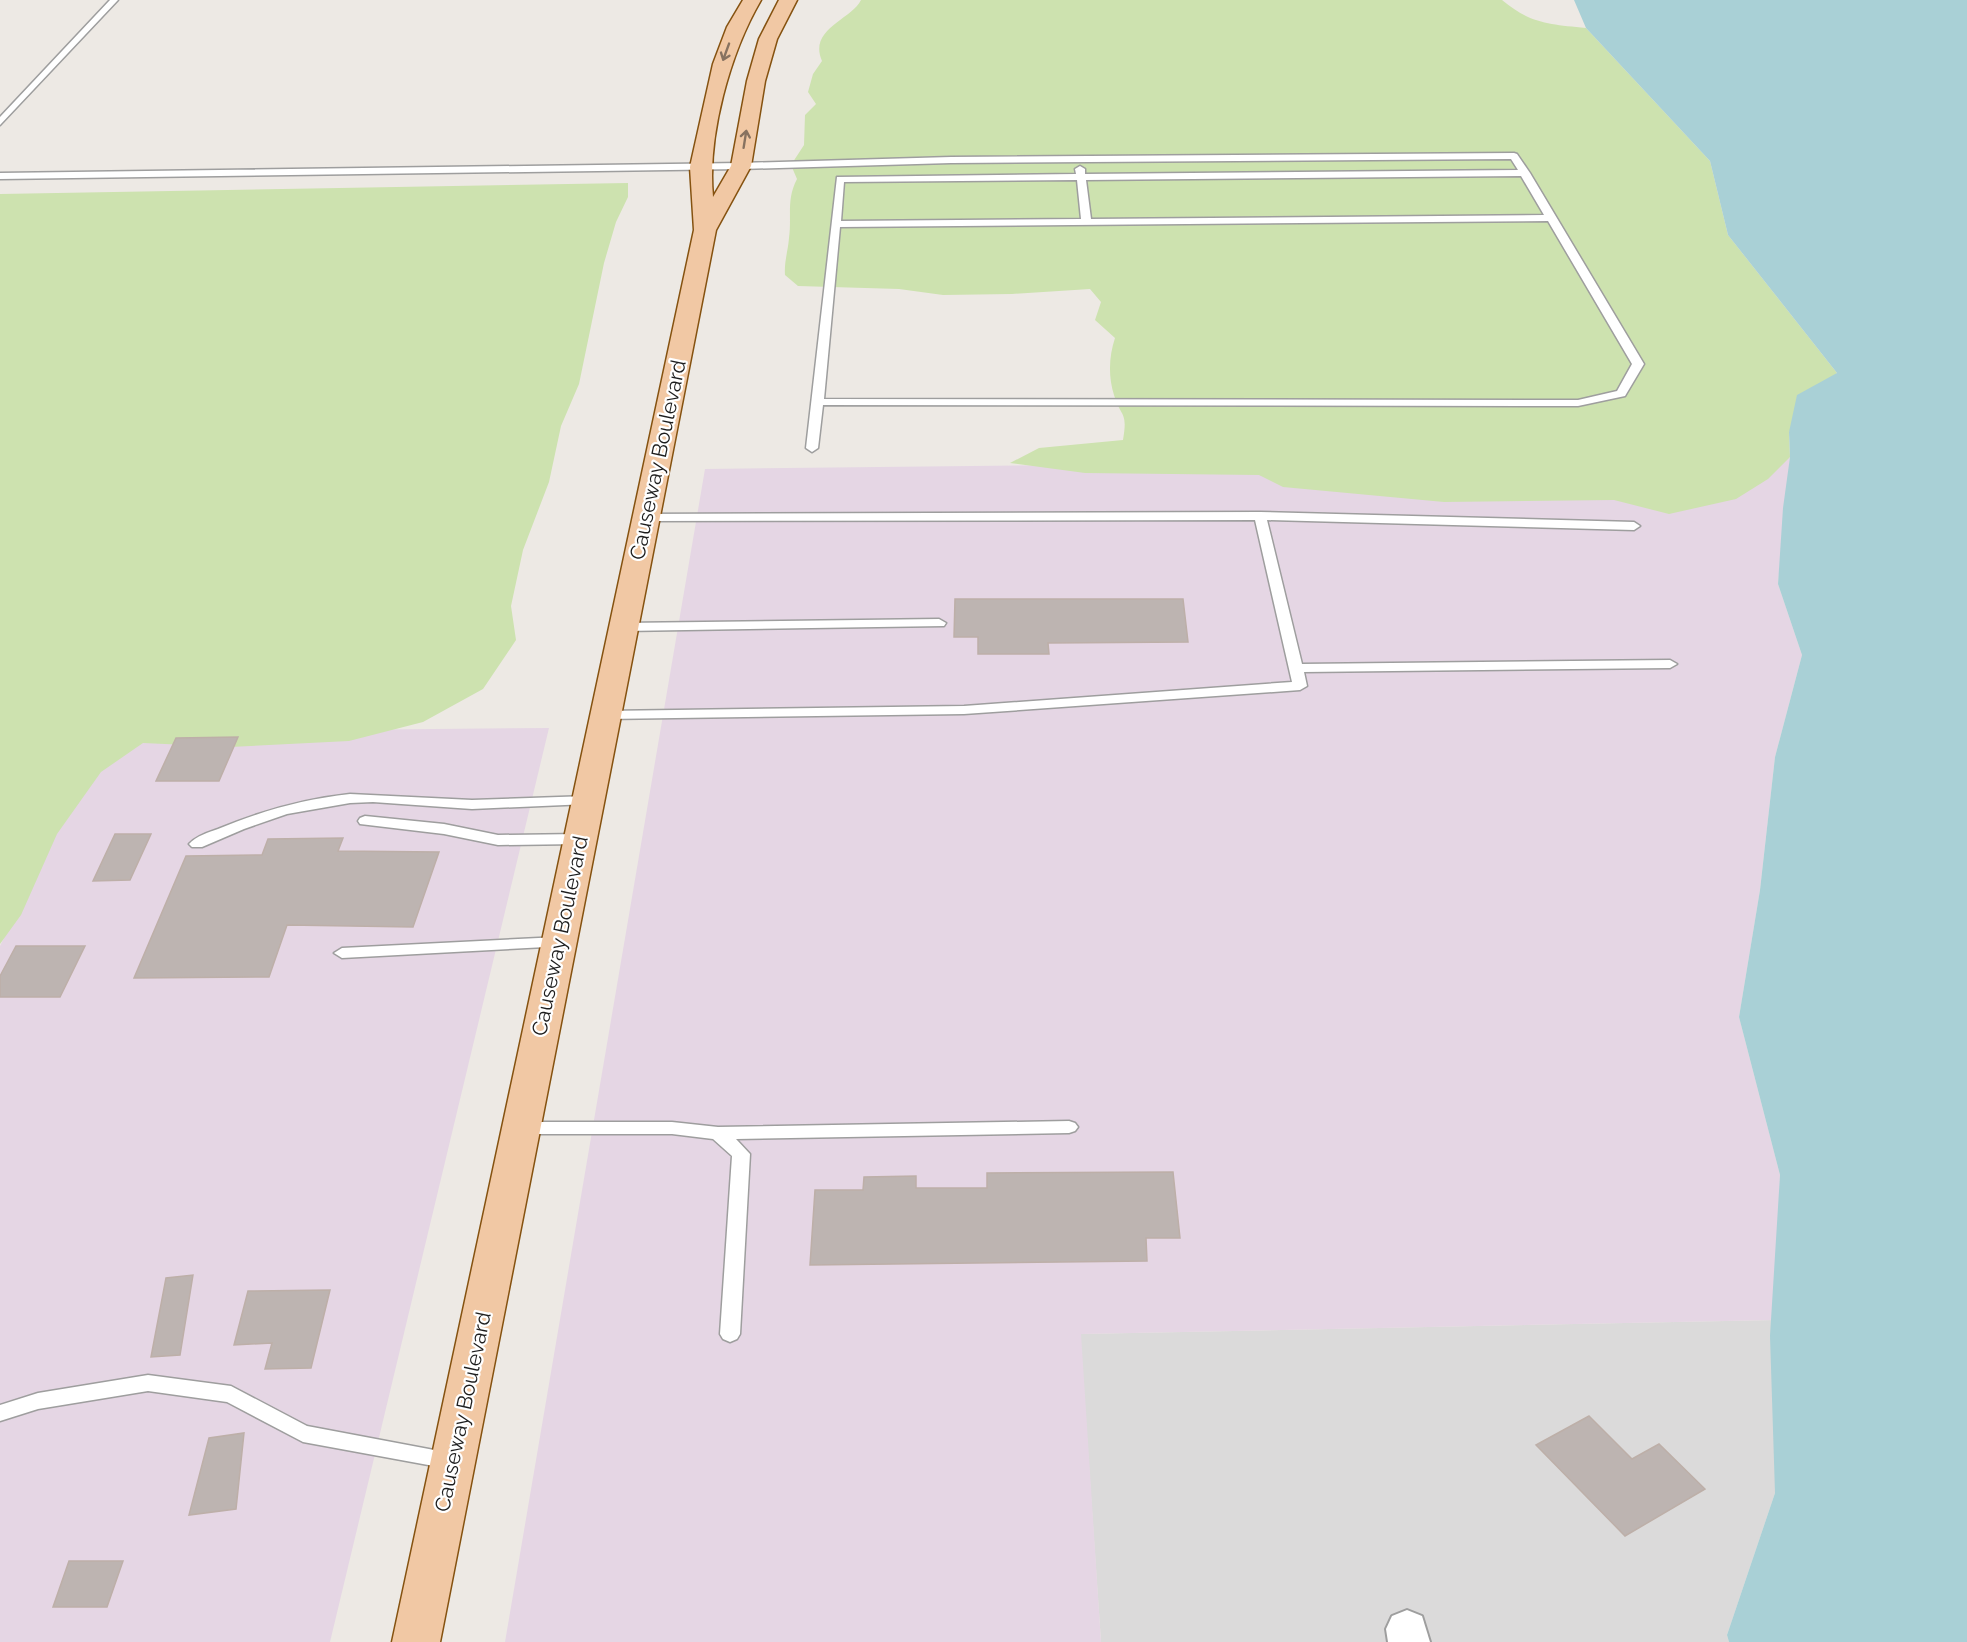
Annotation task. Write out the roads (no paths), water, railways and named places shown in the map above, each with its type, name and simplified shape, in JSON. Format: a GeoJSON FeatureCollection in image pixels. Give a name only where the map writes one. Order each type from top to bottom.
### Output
{"type":"FeatureCollection","features":[{"type":"Feature","properties":{"kind":"main road"},"geometry":{"type":"LineString","coordinates":[[705,230],[700,166],[722,64],[736,27],[752,0]]}},
{"type":"Feature","properties":{"kind":"main road"},"geometry":{"type":"LineString","coordinates":[[705,230],[741,166],[756,81],[768,39],[788,0]]}},
{"type":"Feature","properties":{"kind":"main road","name":"Causeway Boulevard"},"geometry":{"type":"LineString","coordinates":[[416,1642],[705,230]]}},
{"type":"Feature","properties":{"kind":"lane"},"geometry":{"type":"LineString","coordinates":[[0,122],[114,0]]}},
{"type":"Feature","properties":{"kind":"lane"},"geometry":{"type":"LineString","coordinates":[[0,176],[1514,156],[1638,364],[1621,394],[1578,403],[818,402]]}},
{"type":"Feature","properties":{"kind":"lane"},"geometry":{"type":"LineString","coordinates":[[1079,160],[1086,221]]}},
{"type":"Feature","properties":{"kind":"lane"},"geometry":{"type":"LineString","coordinates":[[812,448],[840,179],[1525,173]]}},
{"type":"Feature","properties":{"kind":"lane"},"geometry":{"type":"LineString","coordinates":[[835,224],[1552,218]]}},
{"type":"Feature","properties":{"kind":"lane"},"geometry":{"type":"LineString","coordinates":[[646,517],[1260,516],[1634,526]]}},
{"type":"Feature","properties":{"kind":"lane"},"geometry":{"type":"LineString","coordinates":[[605,715],[964,710],[1300,686],[1260,516]]}},
{"type":"Feature","properties":{"kind":"lane"},"geometry":{"type":"LineString","coordinates":[[624,627],[939,623]]}},
{"type":"Feature","properties":{"kind":"lane"},"geometry":{"type":"LineString","coordinates":[[1296,669],[1670,664]]}},
{"type":"Feature","properties":{"kind":"lane"},"geometry":{"type":"LineString","coordinates":[[197,844],[239,823],[309,804],[339,800],[373,798],[455,804],[588,800]]}},
{"type":"Feature","properties":{"kind":"lane"},"geometry":{"type":"LineString","coordinates":[[365,821],[444,829],[498,840],[580,839]]}},
{"type":"Feature","properties":{"kind":"lane"},"geometry":{"type":"LineString","coordinates":[[342,953],[559,942]]}},
{"type":"Feature","properties":{"kind":"lane"},"geometry":{"type":"LineString","coordinates":[[521,1128],[672,1128],[718,1133],[1070,1127]]}},
{"type":"Feature","properties":{"kind":"lane"},"geometry":{"type":"LineString","coordinates":[[718,1133],[741,1154],[730,1334]]}},
{"type":"Feature","properties":{"kind":"lane"},"geometry":{"type":"LineString","coordinates":[[0,1413],[39,1401],[147,1383],[231,1394],[303,1434],[453,1461]]}},
{"type":"Feature","properties":{"kind":"water"},"geometry":{"type":"Polygon","coordinates":[[[1574,0],[1967,0],[1967,1642],[1729,1642],[1727,1635],[1775,1493],[1770,1336],[1780,1175],[1739,1017],[1760,890],[1775,757],[1802,655],[1778,584],[1783,508],[1790,457],[1789,432],[1797,395],[1837,373],[1728,235],[1710,161],[1586,28],[1574,0]]]}}]}
